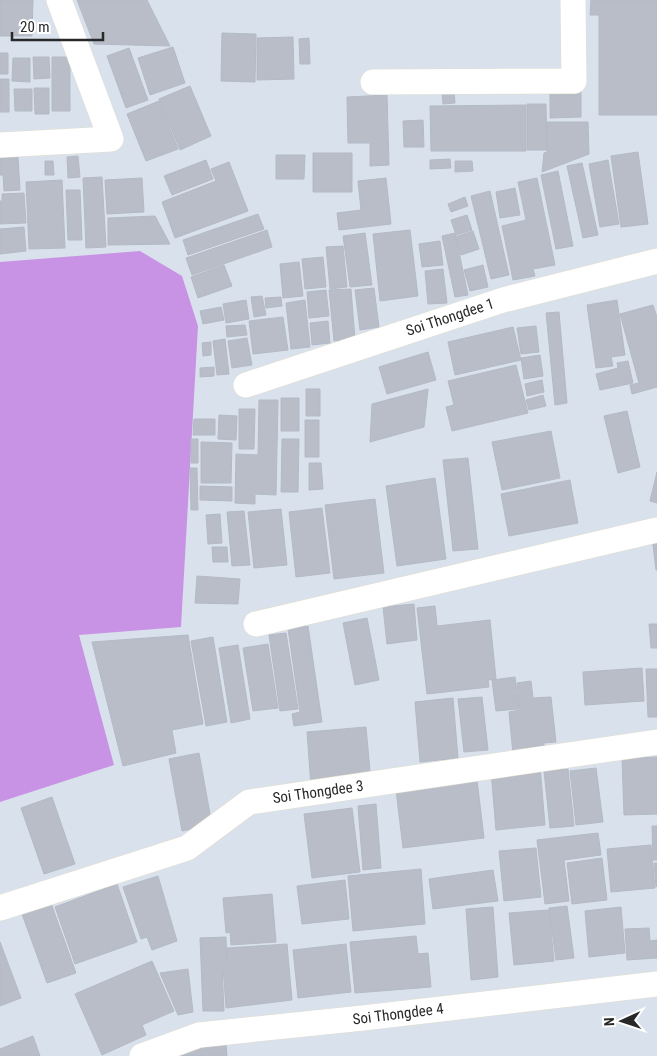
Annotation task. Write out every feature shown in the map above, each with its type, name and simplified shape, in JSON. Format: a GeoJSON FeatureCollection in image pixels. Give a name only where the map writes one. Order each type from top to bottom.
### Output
{"type":"FeatureCollection","features":[{"type":"Feature","properties":{"kind":"street"},"geometry":{"type":"LineString","coordinates":[[0,145],[111,139],[59,0]]}},
{"type":"Feature","properties":{"kind":"street"},"geometry":{"type":"LineString","coordinates":[[373,82],[574,81],[573,0]]}},
{"type":"Feature","properties":{"kind":"street","name":"Soi Thongdee 1"},"geometry":{"type":"LineString","coordinates":[[246,385],[503,300],[657,261]]}},
{"type":"Feature","properties":{"kind":"street"},"geometry":{"type":"LineString","coordinates":[[256,624],[657,530]]}},
{"type":"Feature","properties":{"kind":"street","name":"Soi Thongdee 3"},"geometry":{"type":"LineString","coordinates":[[0,908],[187,848],[249,802],[657,742]]}},
{"type":"Feature","properties":{"kind":"street","name":"Soi Thongdee 4"},"geometry":{"type":"LineString","coordinates":[[142,1056],[199,1035],[657,984]]}},
{"type":"Feature","properties":{"kind":"shaded area"},"geometry":{"type":"Polygon","coordinates":[[[140,251],[182,276],[198,326],[181,627],[79,635],[114,765],[0,802],[0,262],[140,251]]]}},
{"type":"Feature","properties":{"kind":"building"},"geometry":{"type":"Polygon","coordinates":[[[0,0],[33,0],[32,36],[0,36],[0,0]]]}},
{"type":"Feature","properties":{"kind":"building"},"geometry":{"type":"Polygon","coordinates":[[[77,0],[147,0],[170,46],[94,44],[77,0]]]}},
{"type":"Feature","properties":{"kind":"building"},"geometry":{"type":"Polygon","coordinates":[[[591,0],[657,0],[657,115],[599,115],[599,15],[590,15],[591,0]]]}},
{"type":"Feature","properties":{"kind":"building"},"geometry":{"type":"Polygon","coordinates":[[[222,33],[256,34],[255,82],[221,81],[222,33]]]}},
{"type":"Feature","properties":{"kind":"building"},"geometry":{"type":"Polygon","coordinates":[[[293,37],[294,79],[257,80],[257,38],[293,37]]]}},
{"type":"Feature","properties":{"kind":"building"},"geometry":{"type":"Polygon","coordinates":[[[309,38],[310,64],[300,64],[299,39],[309,38]]]}},
{"type":"Feature","properties":{"kind":"building"},"geometry":{"type":"Polygon","coordinates":[[[173,47],[185,83],[150,95],[138,58],[173,47]]]}},
{"type":"Feature","properties":{"kind":"building"},"geometry":{"type":"Polygon","coordinates":[[[129,48],[148,100],[126,108],[107,56],[129,48]]]}},
{"type":"Feature","properties":{"kind":"building"},"geometry":{"type":"Polygon","coordinates":[[[0,53],[8,53],[8,74],[0,74],[0,53]]]}},
{"type":"Feature","properties":{"kind":"building"},"geometry":{"type":"Polygon","coordinates":[[[33,57],[49,57],[50,78],[34,79],[33,57]]]}},
{"type":"Feature","properties":{"kind":"building"},"geometry":{"type":"Polygon","coordinates":[[[52,57],[70,57],[70,111],[52,111],[52,57]]]}},
{"type":"Feature","properties":{"kind":"building"},"geometry":{"type":"Polygon","coordinates":[[[13,58],[30,58],[30,82],[12,81],[13,58]]]}},
{"type":"Feature","properties":{"kind":"building"},"geometry":{"type":"Polygon","coordinates":[[[0,79],[9,79],[9,112],[0,112],[0,79]]]}},
{"type":"Feature","properties":{"kind":"building"},"geometry":{"type":"Polygon","coordinates":[[[190,86],[211,136],[180,150],[159,99],[190,86]]]}},
{"type":"Feature","properties":{"kind":"building"},"geometry":{"type":"Polygon","coordinates":[[[34,88],[49,88],[49,114],[35,114],[34,88]]]}},
{"type":"Feature","properties":{"kind":"building"},"geometry":{"type":"Polygon","coordinates":[[[550,88],[581,88],[581,117],[550,118],[550,88]]]}},
{"type":"Feature","properties":{"kind":"building"},"geometry":{"type":"Polygon","coordinates":[[[14,89],[32,89],[32,111],[15,111],[14,89]]]}},
{"type":"Feature","properties":{"kind":"building"},"geometry":{"type":"Polygon","coordinates":[[[454,91],[455,103],[443,104],[442,93],[454,91]]]}},
{"type":"Feature","properties":{"kind":"building"},"geometry":{"type":"Polygon","coordinates":[[[387,95],[389,165],[370,166],[370,143],[348,143],[347,97],[387,95]]]}},
{"type":"Feature","properties":{"kind":"building"},"geometry":{"type":"Polygon","coordinates":[[[159,101],[178,149],[146,161],[127,114],[159,101]]]}},
{"type":"Feature","properties":{"kind":"building"},"geometry":{"type":"Polygon","coordinates":[[[527,104],[546,104],[547,150],[527,150],[527,104]]]}},
{"type":"Feature","properties":{"kind":"building"},"geometry":{"type":"Polygon","coordinates":[[[526,105],[526,151],[431,151],[430,106],[526,105]]]}},
{"type":"Feature","properties":{"kind":"building"},"geometry":{"type":"Polygon","coordinates":[[[423,120],[424,147],[404,147],[403,121],[423,120]]]}},
{"type":"Feature","properties":{"kind":"building"},"geometry":{"type":"Polygon","coordinates":[[[547,122],[588,122],[589,154],[542,172],[544,153],[547,152],[547,122]]]}},
{"type":"Feature","properties":{"kind":"building"},"geometry":{"type":"Polygon","coordinates":[[[638,152],[648,224],[621,227],[611,156],[638,152]]]}},
{"type":"Feature","properties":{"kind":"building"},"geometry":{"type":"Polygon","coordinates":[[[313,153],[352,153],[352,192],[313,192],[313,153]]]}},
{"type":"Feature","properties":{"kind":"building"},"geometry":{"type":"Polygon","coordinates":[[[276,155],[305,155],[304,179],[276,179],[276,155]]]}},
{"type":"Feature","properties":{"kind":"building"},"geometry":{"type":"Polygon","coordinates":[[[78,156],[80,177],[68,178],[67,157],[78,156]]]}},
{"type":"Feature","properties":{"kind":"building"},"geometry":{"type":"Polygon","coordinates":[[[18,157],[20,190],[4,191],[3,175],[0,175],[0,158],[18,157]]]}},
{"type":"Feature","properties":{"kind":"building"},"geometry":{"type":"Polygon","coordinates":[[[450,159],[451,168],[430,169],[430,160],[450,159]]]}},
{"type":"Feature","properties":{"kind":"building"},"geometry":{"type":"Polygon","coordinates":[[[206,160],[213,179],[172,195],[164,176],[206,160]]]}},
{"type":"Feature","properties":{"kind":"building"},"geometry":{"type":"Polygon","coordinates":[[[608,160],[619,224],[600,227],[589,164],[608,160]]]}},
{"type":"Feature","properties":{"kind":"building"},"geometry":{"type":"Polygon","coordinates":[[[45,161],[53,161],[54,175],[45,175],[45,161]]]}},
{"type":"Feature","properties":{"kind":"building"},"geometry":{"type":"Polygon","coordinates":[[[455,161],[472,161],[473,171],[455,172],[455,161]]]}},
{"type":"Feature","properties":{"kind":"building"},"geometry":{"type":"Polygon","coordinates":[[[229,162],[248,211],[175,238],[162,202],[216,181],[211,169],[229,162]]]}},
{"type":"Feature","properties":{"kind":"building"},"geometry":{"type":"Polygon","coordinates":[[[582,163],[598,235],[583,238],[567,166],[582,163]]]}},
{"type":"Feature","properties":{"kind":"building"},"geometry":{"type":"Polygon","coordinates":[[[558,171],[573,246],[556,249],[541,175],[558,171]]]}},
{"type":"Feature","properties":{"kind":"building"},"geometry":{"type":"Polygon","coordinates":[[[102,177],[106,247],[86,248],[83,178],[102,177]]]}},
{"type":"Feature","properties":{"kind":"building"},"geometry":{"type":"Polygon","coordinates":[[[142,178],[144,212],[107,214],[105,180],[142,178]]]}},
{"type":"Feature","properties":{"kind":"building"},"geometry":{"type":"Polygon","coordinates":[[[386,178],[391,224],[339,230],[337,213],[361,210],[358,181],[386,178]]]}},
{"type":"Feature","properties":{"kind":"building"},"geometry":{"type":"Polygon","coordinates":[[[537,178],[555,265],[533,269],[535,276],[513,280],[502,226],[526,220],[518,182],[537,178]]]}},
{"type":"Feature","properties":{"kind":"building"},"geometry":{"type":"Polygon","coordinates":[[[62,180],[65,248],[29,249],[26,182],[62,180]]]}},
{"type":"Feature","properties":{"kind":"building"},"geometry":{"type":"Polygon","coordinates":[[[515,188],[520,215],[500,218],[496,192],[515,188]]]}},
{"type":"Feature","properties":{"kind":"building"},"geometry":{"type":"Polygon","coordinates":[[[66,190],[80,190],[82,240],[68,240],[66,190]]]}},
{"type":"Feature","properties":{"kind":"building"},"geometry":{"type":"Polygon","coordinates":[[[490,191],[509,275],[491,279],[471,196],[490,191]]]}},
{"type":"Feature","properties":{"kind":"building"},"geometry":{"type":"Polygon","coordinates":[[[24,193],[26,223],[0,224],[0,201],[2,201],[2,194],[24,193]]]}},
{"type":"Feature","properties":{"kind":"building"},"geometry":{"type":"Polygon","coordinates":[[[465,197],[468,206],[451,212],[448,204],[465,197]]]}},
{"type":"Feature","properties":{"kind":"building"},"geometry":{"type":"Polygon","coordinates":[[[258,214],[264,229],[188,255],[183,240],[258,214]]]}},
{"type":"Feature","properties":{"kind":"building"},"geometry":{"type":"Polygon","coordinates":[[[467,215],[472,230],[456,235],[451,220],[467,215]]]}},
{"type":"Feature","properties":{"kind":"building"},"geometry":{"type":"Polygon","coordinates":[[[155,216],[170,244],[108,245],[108,218],[155,216]]]}},
{"type":"Feature","properties":{"kind":"building"},"geometry":{"type":"Polygon","coordinates":[[[24,227],[26,251],[0,254],[0,229],[24,227]]]}},
{"type":"Feature","properties":{"kind":"building"},"geometry":{"type":"Polygon","coordinates":[[[267,230],[272,247],[192,275],[186,258],[267,230]]]}},
{"type":"Feature","properties":{"kind":"building"},"geometry":{"type":"Polygon","coordinates":[[[410,230],[418,296],[380,301],[373,234],[410,230]]]}},
{"type":"Feature","properties":{"kind":"building"},"geometry":{"type":"Polygon","coordinates":[[[473,231],[479,249],[461,255],[455,237],[473,231]]]}},
{"type":"Feature","properties":{"kind":"building"},"geometry":{"type":"Polygon","coordinates":[[[365,233],[372,285],[350,287],[343,236],[365,233]]]}},
{"type":"Feature","properties":{"kind":"building"},"geometry":{"type":"Polygon","coordinates":[[[455,233],[468,295],[455,297],[442,236],[455,233]]]}},
{"type":"Feature","properties":{"kind":"building"},"geometry":{"type":"Polygon","coordinates":[[[440,241],[443,265],[422,267],[419,244],[440,241]]]}},
{"type":"Feature","properties":{"kind":"building"},"geometry":{"type":"Polygon","coordinates":[[[343,246],[347,287],[330,289],[326,247],[343,246]]]}},
{"type":"Feature","properties":{"kind":"building"},"geometry":{"type":"Polygon","coordinates":[[[323,257],[326,287],[305,289],[302,259],[323,257]]]}},
{"type":"Feature","properties":{"kind":"building"},"geometry":{"type":"Polygon","coordinates":[[[299,262],[303,296],[283,298],[280,264],[299,262]]]}},
{"type":"Feature","properties":{"kind":"building"},"geometry":{"type":"Polygon","coordinates":[[[224,265],[232,286],[198,298],[191,277],[224,265]]]}},
{"type":"Feature","properties":{"kind":"building"},"geometry":{"type":"Polygon","coordinates":[[[483,265],[488,287],[470,291],[464,270],[483,265]]]}},
{"type":"Feature","properties":{"kind":"building"},"geometry":{"type":"Polygon","coordinates":[[[443,269],[447,303],[428,304],[425,271],[443,269]]]}},
{"type":"Feature","properties":{"kind":"building"},"geometry":{"type":"Polygon","coordinates":[[[374,288],[379,327],[360,330],[355,290],[374,288]]]}},
{"type":"Feature","properties":{"kind":"building"},"geometry":{"type":"Polygon","coordinates":[[[351,289],[355,339],[334,341],[329,290],[351,289]]]}},
{"type":"Feature","properties":{"kind":"building"},"geometry":{"type":"Polygon","coordinates":[[[326,290],[329,316],[309,318],[307,292],[326,290]]]}},
{"type":"Feature","properties":{"kind":"building"},"geometry":{"type":"Polygon","coordinates":[[[262,296],[266,315],[254,317],[251,297],[262,296]]]}},
{"type":"Feature","properties":{"kind":"building"},"geometry":{"type":"Polygon","coordinates":[[[281,297],[282,306],[266,308],[265,298],[281,297]]]}},
{"type":"Feature","properties":{"kind":"building"},"geometry":{"type":"Polygon","coordinates":[[[246,300],[249,319],[226,323],[223,304],[246,300]]]}},
{"type":"Feature","properties":{"kind":"building"},"geometry":{"type":"Polygon","coordinates":[[[305,300],[310,347],[291,349],[286,303],[305,300]]]}},
{"type":"Feature","properties":{"kind":"building"},"geometry":{"type":"Polygon","coordinates":[[[617,300],[625,355],[611,357],[613,366],[596,368],[587,305],[617,300]]]}},
{"type":"Feature","properties":{"kind":"building"},"geometry":{"type":"Polygon","coordinates":[[[653,305],[657,317],[657,387],[632,394],[630,385],[639,383],[620,314],[653,305]]]}},
{"type":"Feature","properties":{"kind":"building"},"geometry":{"type":"Polygon","coordinates":[[[221,307],[224,320],[203,324],[200,311],[221,307]]]}},
{"type":"Feature","properties":{"kind":"building"},"geometry":{"type":"Polygon","coordinates":[[[559,312],[567,403],[555,405],[546,313],[559,312]]]}},
{"type":"Feature","properties":{"kind":"building"},"geometry":{"type":"Polygon","coordinates":[[[283,317],[288,350],[253,354],[249,321],[283,317]]]}},
{"type":"Feature","properties":{"kind":"building"},"geometry":{"type":"Polygon","coordinates":[[[328,321],[330,343],[312,345],[310,323],[328,321]]]}},
{"type":"Feature","properties":{"kind":"building"},"geometry":{"type":"Polygon","coordinates":[[[245,325],[247,335],[227,337],[226,326],[245,325]]]}},
{"type":"Feature","properties":{"kind":"building"},"geometry":{"type":"Polygon","coordinates":[[[536,326],[539,352],[521,354],[517,328],[536,326]]]}},
{"type":"Feature","properties":{"kind":"building"},"geometry":{"type":"Polygon","coordinates":[[[513,327],[521,360],[455,375],[448,342],[513,327]]]}},
{"type":"Feature","properties":{"kind":"building"},"geometry":{"type":"Polygon","coordinates":[[[247,338],[252,365],[232,368],[228,341],[247,338]]]}},
{"type":"Feature","properties":{"kind":"building"},"geometry":{"type":"Polygon","coordinates":[[[225,339],[229,374],[217,375],[213,341],[225,339]]]}},
{"type":"Feature","properties":{"kind":"building"},"geometry":{"type":"Polygon","coordinates":[[[211,342],[211,355],[203,356],[202,343],[211,342]]]}},
{"type":"Feature","properties":{"kind":"building"},"geometry":{"type":"Polygon","coordinates":[[[428,352],[436,380],[387,394],[379,367],[428,352]]]}},
{"type":"Feature","properties":{"kind":"building"},"geometry":{"type":"Polygon","coordinates":[[[540,355],[543,376],[524,379],[521,358],[540,355]]]}},
{"type":"Feature","properties":{"kind":"building"},"geometry":{"type":"Polygon","coordinates":[[[628,361],[633,383],[600,390],[596,374],[618,368],[617,363],[628,361]]]}},
{"type":"Feature","properties":{"kind":"building"},"geometry":{"type":"Polygon","coordinates":[[[516,365],[528,413],[452,431],[446,407],[454,405],[448,381],[516,365]]]}},
{"type":"Feature","properties":{"kind":"building"},"geometry":{"type":"Polygon","coordinates":[[[214,367],[214,376],[200,377],[200,368],[214,367]]]}},
{"type":"Feature","properties":{"kind":"building"},"geometry":{"type":"Polygon","coordinates":[[[542,380],[544,392],[527,396],[525,384],[542,380]]]}},
{"type":"Feature","properties":{"kind":"building"},"geometry":{"type":"Polygon","coordinates":[[[306,389],[320,389],[320,416],[306,416],[306,389]]]}},
{"type":"Feature","properties":{"kind":"building"},"geometry":{"type":"Polygon","coordinates":[[[428,389],[424,427],[370,442],[372,404],[428,389]]]}},
{"type":"Feature","properties":{"kind":"building"},"geometry":{"type":"Polygon","coordinates":[[[543,395],[546,406],[529,410],[526,400],[543,395]]]}},
{"type":"Feature","properties":{"kind":"building"},"geometry":{"type":"Polygon","coordinates":[[[281,398],[299,398],[299,431],[281,431],[281,398]]]}},
{"type":"Feature","properties":{"kind":"building"},"geometry":{"type":"Polygon","coordinates":[[[259,400],[278,400],[276,495],[255,494],[255,504],[235,503],[236,454],[258,455],[259,400]]]}},
{"type":"Feature","properties":{"kind":"building"},"geometry":{"type":"Polygon","coordinates":[[[239,409],[255,409],[254,449],[239,449],[239,409]]]}},
{"type":"Feature","properties":{"kind":"building"},"geometry":{"type":"Polygon","coordinates":[[[627,411],[640,467],[618,473],[604,416],[627,411]]]}},
{"type":"Feature","properties":{"kind":"building"},"geometry":{"type":"Polygon","coordinates":[[[219,415],[237,416],[236,440],[218,439],[219,415]]]}},
{"type":"Feature","properties":{"kind":"building"},"geometry":{"type":"Polygon","coordinates":[[[194,419],[215,419],[215,435],[193,435],[194,419]]]}},
{"type":"Feature","properties":{"kind":"building"},"geometry":{"type":"Polygon","coordinates":[[[305,420],[319,420],[319,457],[305,457],[305,420]]]}},
{"type":"Feature","properties":{"kind":"building"},"geometry":{"type":"Polygon","coordinates":[[[551,431],[560,478],[502,490],[492,442],[551,431]]]}},
{"type":"Feature","properties":{"kind":"building"},"geometry":{"type":"Polygon","coordinates":[[[191,439],[198,439],[198,463],[191,463],[191,439]]]}},
{"type":"Feature","properties":{"kind":"building"},"geometry":{"type":"Polygon","coordinates":[[[282,439],[299,439],[298,492],[281,492],[282,439]]]}},
{"type":"Feature","properties":{"kind":"building"},"geometry":{"type":"Polygon","coordinates":[[[201,442],[232,443],[231,483],[201,483],[201,442]]]}},
{"type":"Feature","properties":{"kind":"building"},"geometry":{"type":"Polygon","coordinates":[[[468,458],[478,549],[453,551],[443,460],[468,458]]]}},
{"type":"Feature","properties":{"kind":"building"},"geometry":{"type":"Polygon","coordinates":[[[309,463],[321,463],[323,489],[309,490],[309,463]]]}},
{"type":"Feature","properties":{"kind":"building"},"geometry":{"type":"Polygon","coordinates":[[[190,468],[197,468],[198,510],[191,510],[190,468]]]}},
{"type":"Feature","properties":{"kind":"building"},"geometry":{"type":"Polygon","coordinates":[[[657,472],[657,503],[650,501],[657,472]]]}},
{"type":"Feature","properties":{"kind":"building"},"geometry":{"type":"Polygon","coordinates":[[[435,478],[446,559],[397,566],[386,486],[435,478]]]}},
{"type":"Feature","properties":{"kind":"building"},"geometry":{"type":"Polygon","coordinates":[[[570,480],[578,523],[509,536],[501,494],[570,480]]]}},
{"type":"Feature","properties":{"kind":"building"},"geometry":{"type":"Polygon","coordinates":[[[200,486],[232,487],[232,501],[200,500],[200,486]]]}},
{"type":"Feature","properties":{"kind":"building"},"geometry":{"type":"Polygon","coordinates":[[[375,499],[384,573],[334,579],[325,505],[375,499]]]}},
{"type":"Feature","properties":{"kind":"building"},"geometry":{"type":"Polygon","coordinates":[[[322,508],[330,573],[296,577],[289,512],[322,508]]]}},
{"type":"Feature","properties":{"kind":"building"},"geometry":{"type":"Polygon","coordinates":[[[281,509],[287,565],[254,568],[248,512],[281,509]]]}},
{"type":"Feature","properties":{"kind":"building"},"geometry":{"type":"Polygon","coordinates":[[[244,511],[250,565],[232,566],[227,512],[244,511]]]}},
{"type":"Feature","properties":{"kind":"building"},"geometry":{"type":"Polygon","coordinates":[[[220,514],[222,543],[208,544],[206,515],[220,514]]]}},
{"type":"Feature","properties":{"kind":"building"},"geometry":{"type":"Polygon","coordinates":[[[652,537],[657,537],[657,570],[656,570],[652,537]]]}},
{"type":"Feature","properties":{"kind":"building"},"geometry":{"type":"Polygon","coordinates":[[[212,547],[227,547],[228,562],[213,562],[212,547]]]}},
{"type":"Feature","properties":{"kind":"building"},"geometry":{"type":"Polygon","coordinates":[[[197,576],[240,579],[238,604],[195,603],[197,576]]]}},
{"type":"Feature","properties":{"kind":"building"},"geometry":{"type":"Polygon","coordinates":[[[414,604],[417,640],[387,644],[383,607],[414,604]]]}},
{"type":"Feature","properties":{"kind":"building"},"geometry":{"type":"Polygon","coordinates":[[[435,606],[437,626],[490,620],[496,679],[488,680],[489,687],[427,694],[417,608],[435,606]]]}},
{"type":"Feature","properties":{"kind":"building"},"geometry":{"type":"Polygon","coordinates":[[[367,618],[379,680],[355,685],[343,623],[367,618]]]}},
{"type":"Feature","properties":{"kind":"building"},"geometry":{"type":"Polygon","coordinates":[[[649,624],[657,624],[657,648],[651,648],[649,624]]]}},
{"type":"Feature","properties":{"kind":"building"},"geometry":{"type":"Polygon","coordinates":[[[308,626],[322,722],[294,726],[292,714],[300,712],[288,629],[308,626]]]}},
{"type":"Feature","properties":{"kind":"building"},"geometry":{"type":"Polygon","coordinates":[[[286,633],[298,709],[280,711],[269,635],[286,633]]]}},
{"type":"Feature","properties":{"kind":"building"},"geometry":{"type":"Polygon","coordinates":[[[188,635],[203,724],[172,730],[176,753],[123,766],[92,642],[188,635]]]}},
{"type":"Feature","properties":{"kind":"building"},"geometry":{"type":"Polygon","coordinates":[[[213,637],[227,722],[206,726],[191,641],[213,637]]]}},
{"type":"Feature","properties":{"kind":"building"},"geometry":{"type":"Polygon","coordinates":[[[268,644],[278,708],[253,711],[243,648],[268,644]]]}},
{"type":"Feature","properties":{"kind":"building"},"geometry":{"type":"Polygon","coordinates":[[[238,645],[250,719],[231,723],[219,648],[238,645]]]}},
{"type":"Feature","properties":{"kind":"building"},"geometry":{"type":"Polygon","coordinates":[[[642,668],[644,701],[585,705],[583,672],[642,668]]]}},
{"type":"Feature","properties":{"kind":"building"},"geometry":{"type":"Polygon","coordinates":[[[646,669],[657,669],[657,717],[648,717],[646,669]]]}},
{"type":"Feature","properties":{"kind":"building"},"geometry":{"type":"Polygon","coordinates":[[[515,677],[519,709],[496,711],[492,680],[515,677]]]}},
{"type":"Feature","properties":{"kind":"building"},"geometry":{"type":"Polygon","coordinates":[[[531,681],[533,698],[551,697],[556,742],[544,743],[544,751],[513,754],[509,712],[520,710],[517,683],[531,681]]]}},
{"type":"Feature","properties":{"kind":"building"},"geometry":{"type":"Polygon","coordinates":[[[482,697],[488,750],[464,752],[458,699],[482,697]]]}},
{"type":"Feature","properties":{"kind":"building"},"geometry":{"type":"Polygon","coordinates":[[[453,698],[458,758],[420,762],[415,702],[453,698]]]}},
{"type":"Feature","properties":{"kind":"building"},"geometry":{"type":"Polygon","coordinates":[[[366,727],[371,782],[311,787],[307,732],[366,727]]]}},
{"type":"Feature","properties":{"kind":"building"},"geometry":{"type":"Polygon","coordinates":[[[199,753],[212,825],[182,831],[169,759],[199,753]]]}},
{"type":"Feature","properties":{"kind":"building"},"geometry":{"type":"Polygon","coordinates":[[[657,757],[657,814],[624,815],[622,759],[657,757]]]}},
{"type":"Feature","properties":{"kind":"building"},"geometry":{"type":"Polygon","coordinates":[[[540,766],[545,825],[496,830],[491,771],[540,766]]]}},
{"type":"Feature","properties":{"kind":"building"},"geometry":{"type":"Polygon","coordinates":[[[596,768],[603,822],[576,825],[570,771],[596,768]]]}},
{"type":"Feature","properties":{"kind":"building"},"geometry":{"type":"Polygon","coordinates":[[[568,769],[574,826],[550,828],[544,771],[568,769]]]}},
{"type":"Feature","properties":{"kind":"building"},"geometry":{"type":"Polygon","coordinates":[[[477,780],[484,838],[403,848],[396,790],[477,780]]]}},
{"type":"Feature","properties":{"kind":"building"},"geometry":{"type":"Polygon","coordinates":[[[52,797],[75,864],[44,874],[21,808],[52,797]]]}},
{"type":"Feature","properties":{"kind":"building"},"geometry":{"type":"Polygon","coordinates":[[[376,804],[381,868],[363,870],[358,806],[376,804]]]}},
{"type":"Feature","properties":{"kind":"building"},"geometry":{"type":"Polygon","coordinates":[[[352,808],[360,872],[312,878],[304,814],[352,808]]]}},
{"type":"Feature","properties":{"kind":"building"},"geometry":{"type":"Polygon","coordinates":[[[652,826],[657,826],[657,860],[653,860],[652,826]]]}},
{"type":"Feature","properties":{"kind":"building"},"geometry":{"type":"Polygon","coordinates":[[[598,833],[601,855],[564,860],[569,901],[545,904],[537,840],[598,833]]]}},
{"type":"Feature","properties":{"kind":"building"},"geometry":{"type":"Polygon","coordinates":[[[651,845],[655,888],[611,892],[607,849],[651,845]]]}},
{"type":"Feature","properties":{"kind":"building"},"geometry":{"type":"Polygon","coordinates":[[[536,848],[541,897],[504,901],[499,851],[536,848]]]}},
{"type":"Feature","properties":{"kind":"building"},"geometry":{"type":"Polygon","coordinates":[[[602,858],[607,900],[572,904],[567,863],[602,858]]]}},
{"type":"Feature","properties":{"kind":"building"},"geometry":{"type":"Polygon","coordinates":[[[654,863],[657,863],[656,887],[654,863]]]}},
{"type":"Feature","properties":{"kind":"building"},"geometry":{"type":"Polygon","coordinates":[[[421,869],[425,924],[353,931],[348,876],[421,869]]]}},
{"type":"Feature","properties":{"kind":"building"},"geometry":{"type":"Polygon","coordinates":[[[493,870],[498,901],[433,909],[429,879],[493,870]]]}},
{"type":"Feature","properties":{"kind":"building"},"geometry":{"type":"Polygon","coordinates":[[[158,876],[177,941],[152,950],[147,937],[141,939],[123,887],[158,876]]]}},
{"type":"Feature","properties":{"kind":"building"},"geometry":{"type":"Polygon","coordinates":[[[345,880],[349,919],[302,924],[297,886],[345,880]]]}},
{"type":"Feature","properties":{"kind":"building"},"geometry":{"type":"Polygon","coordinates":[[[117,884],[137,942],[75,964],[55,907],[117,884]]]}},
{"type":"Feature","properties":{"kind":"building"},"geometry":{"type":"Polygon","coordinates":[[[272,894],[276,942],[231,945],[230,932],[226,933],[223,898],[272,894]]]}},
{"type":"Feature","properties":{"kind":"building"},"geometry":{"type":"Polygon","coordinates":[[[51,903],[76,973],[47,983],[22,914],[51,903]]]}},
{"type":"Feature","properties":{"kind":"building"},"geometry":{"type":"Polygon","coordinates":[[[567,906],[574,958],[556,960],[549,908],[567,906]]]}},
{"type":"Feature","properties":{"kind":"building"},"geometry":{"type":"Polygon","coordinates":[[[493,907],[498,977],[471,980],[466,909],[493,907]]]}},
{"type":"Feature","properties":{"kind":"building"},"geometry":{"type":"Polygon","coordinates":[[[621,907],[625,953],[589,957],[585,911],[621,907]]]}},
{"type":"Feature","properties":{"kind":"building"},"geometry":{"type":"Polygon","coordinates":[[[549,910],[554,961],[514,965],[509,913],[549,910]]]}},
{"type":"Feature","properties":{"kind":"building"},"geometry":{"type":"Polygon","coordinates":[[[649,928],[650,941],[657,940],[657,958],[627,960],[625,929],[649,928]]]}},
{"type":"Feature","properties":{"kind":"building"},"geometry":{"type":"Polygon","coordinates":[[[416,936],[418,954],[428,953],[431,987],[355,993],[350,942],[416,936]]]}},
{"type":"Feature","properties":{"kind":"building"},"geometry":{"type":"Polygon","coordinates":[[[226,937],[227,965],[222,965],[224,1011],[203,1011],[200,938],[226,937]]]}},
{"type":"Feature","properties":{"kind":"building"},"geometry":{"type":"Polygon","coordinates":[[[0,942],[21,998],[0,1006],[0,942]]]}},
{"type":"Feature","properties":{"kind":"building"},"geometry":{"type":"Polygon","coordinates":[[[287,944],[292,1000],[226,1008],[223,966],[228,966],[227,948],[287,944]]]}},
{"type":"Feature","properties":{"kind":"building"},"geometry":{"type":"Polygon","coordinates":[[[346,944],[351,992],[298,998],[293,950],[346,944]]]}},
{"type":"Feature","properties":{"kind":"building"},"geometry":{"type":"Polygon","coordinates":[[[152,961],[174,1011],[142,1025],[146,1035],[102,1055],[75,994],[152,961]]]}},
{"type":"Feature","properties":{"kind":"building"},"geometry":{"type":"Polygon","coordinates":[[[188,969],[193,1012],[178,1015],[160,973],[188,969]]]}},
{"type":"Feature","properties":{"kind":"building"},"geometry":{"type":"Polygon","coordinates":[[[33,1036],[40,1056],[0,1056],[0,1049],[33,1036]]]}},
{"type":"Feature","properties":{"kind":"building"},"geometry":{"type":"Polygon","coordinates":[[[226,1043],[227,1056],[167,1056],[187,1048],[226,1043]]]}}]}
